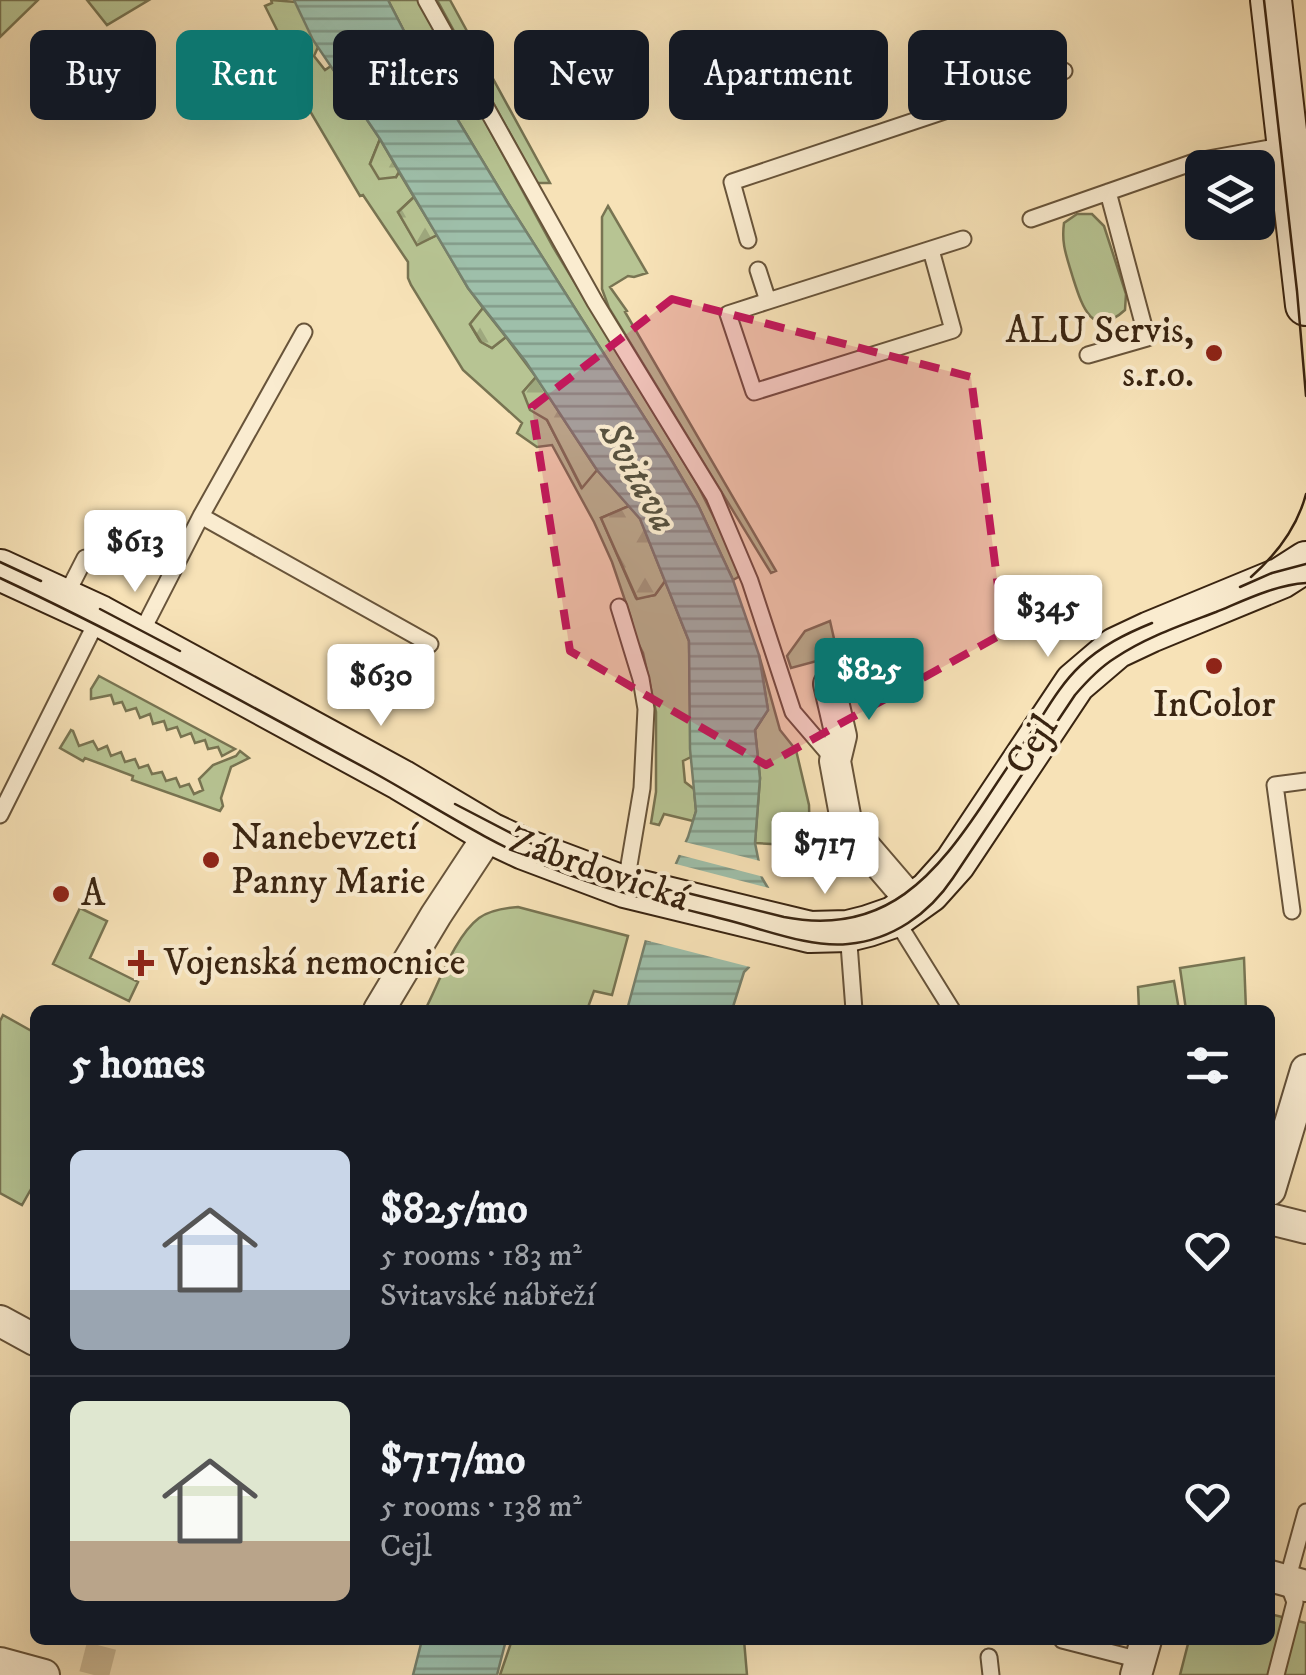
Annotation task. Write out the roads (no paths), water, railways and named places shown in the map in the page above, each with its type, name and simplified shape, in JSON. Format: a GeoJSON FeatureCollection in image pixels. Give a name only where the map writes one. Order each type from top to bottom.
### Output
{"type":"FeatureCollection","features":[{"type":"Feature","properties":{"kind":"street"},"geometry":{"type":"LineString","coordinates":[[1271,0],[1306,305]]}},
{"type":"Feature","properties":{"kind":"street","name":"Cejl"},"geometry":{"type":"LineString","coordinates":[[782,926],[810,932],[848,932],[904,910],[929,892],[955,862],[1074,683],[1116,648],[1281,578],[1306,562]]}},
{"type":"Feature","properties":{"kind":"street","name":"Zábrdovická"},"geometry":{"type":"LineString","coordinates":[[0,570],[140,638],[490,832],[577,870],[633,889],[782,926]]}},
{"type":"Feature","properties":{"kind":"street"},"geometry":{"type":"LineString","coordinates":[[829,684],[842,736],[835,761],[847,826],[904,910]]}},
{"type":"Feature","properties":{"kind":"street"},"geometry":{"type":"LineString","coordinates":[[382,1005],[490,832]]}},
{"type":"Feature","properties":{"kind":"street"},"geometry":{"type":"LineString","coordinates":[[1275,1173],[1306,1070]]}},
{"type":"Feature","properties":{"kind":"street"},"geometry":{"type":"LineString","coordinates":[[1275,1220],[1306,1228]]}},
{"type":"Feature","properties":{"kind":"street"},"geometry":{"type":"LineString","coordinates":[[0,1321],[30,1337]]}},
{"type":"Feature","properties":{"kind":"street"},"geometry":{"type":"LineString","coordinates":[[0,1663],[44,1675]]}},
{"type":"Feature","properties":{"kind":"lane"},"geometry":{"type":"LineString","coordinates":[[426,0],[595,302],[714,496],[750,581],[793,712],[835,761]]}},
{"type":"Feature","properties":{"kind":"lane"},"geometry":{"type":"LineString","coordinates":[[748,240],[732,182],[917,120]]}},
{"type":"Feature","properties":{"kind":"lane"},"geometry":{"type":"LineString","coordinates":[[1031,219],[1197,161],[1287,145]]}},
{"type":"Feature","properties":{"kind":"lane"},"geometry":{"type":"LineString","coordinates":[[1088,355],[1147,338],[1108,192]]}},
{"type":"Feature","properties":{"kind":"lane"},"geometry":{"type":"LineString","coordinates":[[931,250],[953,330],[754,392],[728,314],[963,239]]}},
{"type":"Feature","properties":{"kind":"lane"},"geometry":{"type":"LineString","coordinates":[[758,270],[768,301]]}},
{"type":"Feature","properties":{"kind":"lane"},"geometry":{"type":"LineString","coordinates":[[140,638],[201,516],[304,332]]}},
{"type":"Feature","properties":{"kind":"lane"},"geometry":{"type":"LineString","coordinates":[[201,516],[430,644]]}},
{"type":"Feature","properties":{"kind":"lane"},"geometry":{"type":"LineString","coordinates":[[0,815],[82,608],[85,558]]}},
{"type":"Feature","properties":{"kind":"lane"},"geometry":{"type":"LineString","coordinates":[[619,607],[642,678],[646,708],[633,889]]}},
{"type":"Feature","properties":{"kind":"lane"},"geometry":{"type":"LineString","coordinates":[[1292,910],[1275,786],[1306,782]]}},
{"type":"Feature","properties":{"kind":"lane"},"geometry":{"type":"LineString","coordinates":[[904,910],[931,978],[950,1005]]}},
{"type":"Feature","properties":{"kind":"lane"},"geometry":{"type":"LineString","coordinates":[[848,932],[854,1005]]}},
{"type":"Feature","properties":{"kind":"lane"},"geometry":{"type":"LineString","coordinates":[[1276,1675],[1295,1602],[1288,1581],[1306,1512]]}},
{"type":"Feature","properties":{"kind":"lane"},"geometry":{"type":"LineString","coordinates":[[1084,1645],[1140,1658]]}},
{"type":"Feature","properties":{"kind":"lane"},"geometry":{"type":"LineString","coordinates":[[988,1656],[992,1675]]}},
{"type":"Feature","properties":{"kind":"water"},"geometry":{"type":"Polygon","coordinates":[[[294,0],[388,0],[403,30],[333,30],[333,70],[294,0]]]}},
{"type":"Feature","properties":{"kind":"water","name":"Svitava"},"geometry":{"type":"Polygon","coordinates":[[[367,120],[458,120],[669,456],[698,505],[733,580],[759,655],[768,710],[755,730],[760,778],[755,843],[768,888],[749,967],[734,1005],[628,1005],[646,940],[650,941],[696,811],[690,749],[689,641],[640,519],[597,470],[526,362],[468,288],[367,120]]]}},
{"type":"Feature","properties":{"kind":"water"},"geometry":{"type":"Polygon","coordinates":[[[421,1645],[505,1645],[497,1675],[413,1675],[421,1645]]]}},
{"type":"Feature","properties":{"kind":"tunnel"},"geometry":{"type":"LineString","coordinates":[[94,1675],[102,1645]]}},
{"type":"Feature","properties":{"kind":"tram line"},"geometry":{"type":"LineString","coordinates":[[1264,0],[1306,396]]}},
{"type":"Feature","properties":{"kind":"tram line"},"geometry":{"type":"LineString","coordinates":[[1251,577],[1285,540],[1306,494]]}},
{"type":"Feature","properties":{"kind":"tram line"},"geometry":{"type":"LineString","coordinates":[[0,562],[41,581]]}},
{"type":"Feature","properties":{"kind":"tram line"},"geometry":{"type":"LineString","coordinates":[[1240,587],[1306,564]]}},
{"type":"Feature","properties":{"kind":"tram line"},"geometry":{"type":"LineString","coordinates":[[0,578],[186,671],[525,857],[635,896],[785,936],[833,944],[880,937],[908,923],[933,903],[1075,695],[1104,666],[1164,632],[1260,594],[1306,583]]}},
{"type":"Feature","properties":{"kind":"tram line"},"geometry":{"type":"LineString","coordinates":[[100,609],[180,651]]}},
{"type":"Feature","properties":{"kind":"tram line"},"geometry":{"type":"LineString","coordinates":[[455,804],[532,844],[643,882],[784,917],[820,921],[852,918],[905,894],[927,875],[968,826],[1074,672],[1105,647],[1152,623]]}},
{"type":"Feature","properties":{"kind":"place","name":"ALU Servis, s.r.o."},"geometry":{"type":"Point","coordinates":[1214,353]}},
{"type":"Feature","properties":{"kind":"place","name":"InColor"},"geometry":{"type":"Point","coordinates":[1214,666]}},
{"type":"Feature","properties":{"kind":"place","name":"Nanebevzetí Panny Marie"},"geometry":{"type":"Point","coordinates":[211,860]}},
{"type":"Feature","properties":{"kind":"place","name":"A"},"geometry":{"type":"Point","coordinates":[61,894]}},
{"type":"Feature","properties":{"kind":"place","name":"Vojenská nemocnice"},"geometry":{"type":"Point","coordinates":[141,963]}}]}
